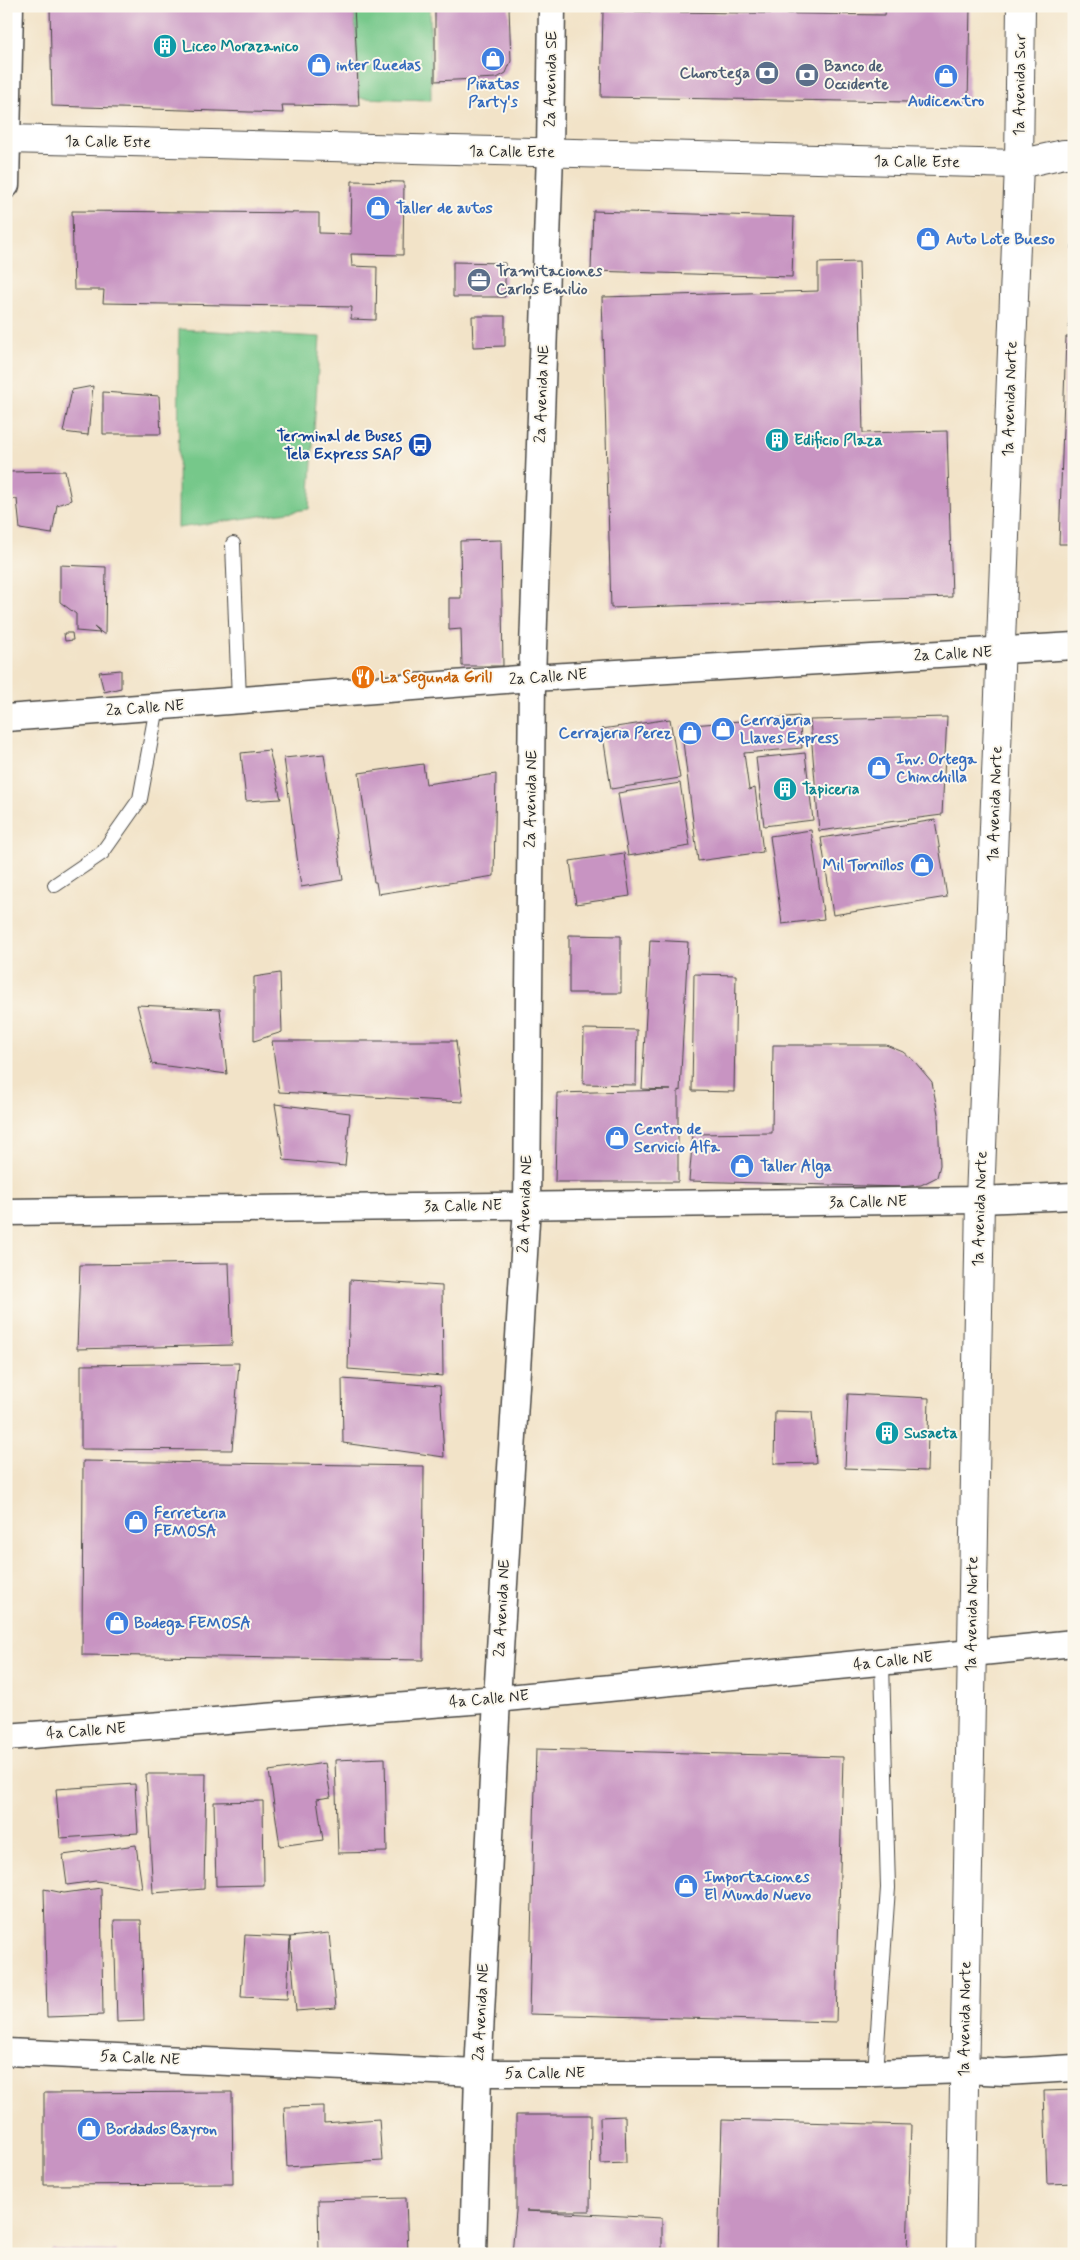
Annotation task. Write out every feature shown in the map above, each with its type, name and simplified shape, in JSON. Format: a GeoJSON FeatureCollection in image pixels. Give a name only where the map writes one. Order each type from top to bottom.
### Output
{"type":"FeatureCollection","features":[{"type":"Feature","properties":{"kind":"street"},"geometry":{"type":"LineString","coordinates":[[6,185],[10,6]]}},
{"type":"Feature","properties":{"kind":"street","name":"2a Avenida SE"},"geometry":{"type":"LineString","coordinates":[[550,153],[552,6]]}},
{"type":"Feature","properties":{"kind":"street","name":"1a Avenida Sur"},"geometry":{"type":"LineString","coordinates":[[1019,164],[1021,6]]}},
{"type":"Feature","properties":{"kind":"street","name":"1a Calle Este"},"geometry":{"type":"LineString","coordinates":[[7,139],[1019,164],[1064,154],[1074,154]]}},
{"type":"Feature","properties":{"kind":"street","name":"2a Avenida NE"},"geometry":{"type":"LineString","coordinates":[[473,2254],[478,2073],[497,1699],[527,1206],[532,678],[550,153]]}},
{"type":"Feature","properties":{"kind":"street","name":"1a Avenida Norte"},"geometry":{"type":"LineString","coordinates":[[961,2254],[980,1200],[1019,164]]}},
{"type":"Feature","properties":{"kind":"street","name":"2a Calle NE"},"geometry":{"type":"LineString","coordinates":[[6,718],[532,678],[1074,646]]}},
{"type":"Feature","properties":{"kind":"street","name":"3a Calle NE"},"geometry":{"type":"LineString","coordinates":[[6,1212],[980,1200],[1074,1196]]}},
{"type":"Feature","properties":{"kind":"street","name":"4a Calle NE"},"geometry":{"type":"LineString","coordinates":[[6,1737],[497,1699],[1074,1643]]}},
{"type":"Feature","properties":{"kind":"street","name":"5a Calle NE"},"geometry":{"type":"LineString","coordinates":[[6,2052],[478,2073],[875,2073],[964,2070],[1005,2072],[1074,2068]]}},
{"type":"Feature","properties":{"kind":"lane"},"geometry":{"type":"LineString","coordinates":[[233,544],[239,700]]}},
{"type":"Feature","properties":{"kind":"lane"},"geometry":{"type":"LineString","coordinates":[[55,885],[102,853],[140,799],[157,707]]}},
{"type":"Feature","properties":{"kind":"lane"},"geometry":{"type":"LineString","coordinates":[[875,2073],[888,1888],[882,1663]]}},
{"type":"Feature","properties":{"kind":"green space"},"geometry":{"type":"Polygon","coordinates":[[[354,6],[430,6],[431,100],[359,98],[354,6]]]}},
{"type":"Feature","properties":{"kind":"green space"},"geometry":{"type":"Polygon","coordinates":[[[179,329],[320,337],[309,509],[178,528],[179,329]]]}},
{"type":"Feature","properties":{"kind":"building","name":"Liceo Morazanico"},"geometry":{"type":"Polygon","coordinates":[[[50,6],[354,6],[359,106],[282,105],[283,113],[52,106],[50,6]]]}},
{"type":"Feature","properties":{"kind":"building"},"geometry":{"type":"Polygon","coordinates":[[[435,6],[518,6],[518,8],[509,8],[511,61],[506,73],[497,78],[435,81],[435,6]]]}},
{"type":"Feature","properties":{"kind":"building"},"geometry":{"type":"Polygon","coordinates":[[[886,6],[970,6],[968,103],[601,97],[603,11],[885,15],[886,6]]]}},
{"type":"Feature","properties":{"kind":"building"},"geometry":{"type":"Polygon","coordinates":[[[352,181],[404,182],[403,255],[351,254],[352,266],[377,267],[376,320],[351,319],[352,307],[103,303],[104,290],[74,290],[72,211],[319,213],[319,233],[351,234],[352,181]]]}},
{"type":"Feature","properties":{"kind":"building"},"geometry":{"type":"Polygon","coordinates":[[[593,211],[794,217],[792,277],[591,271],[593,211]]]}},
{"type":"Feature","properties":{"kind":"building"},"geometry":{"type":"Polygon","coordinates":[[[1072,245],[1074,245],[1074,328],[1069,328],[1072,245]]]}},
{"type":"Feature","properties":{"kind":"building","name":"Tramitaciones Carlos Emilio"},"geometry":{"type":"Polygon","coordinates":[[[453,262],[505,263],[505,297],[453,297],[453,262]]]}},
{"type":"Feature","properties":{"kind":"building","name":"Edificio Plaza"},"geometry":{"type":"Polygon","coordinates":[[[859,262],[863,433],[947,431],[952,597],[611,608],[602,297],[818,291],[818,263],[859,262]]]}},
{"type":"Feature","properties":{"kind":"building"},"geometry":{"type":"Polygon","coordinates":[[[472,316],[505,316],[505,346],[473,347],[472,316]]]}},
{"type":"Feature","properties":{"kind":"building"},"geometry":{"type":"Polygon","coordinates":[[[1066,337],[1074,337],[1074,544],[1059,544],[1066,337]]]}},
{"type":"Feature","properties":{"kind":"building"},"geometry":{"type":"Polygon","coordinates":[[[93,386],[88,435],[63,432],[72,390],[93,386]]]}},
{"type":"Feature","properties":{"kind":"building"},"geometry":{"type":"Polygon","coordinates":[[[103,392],[159,396],[161,434],[103,434],[103,392]]]}},
{"type":"Feature","properties":{"kind":"building"},"geometry":{"type":"Polygon","coordinates":[[[65,471],[71,500],[57,505],[52,534],[20,529],[17,499],[10,500],[7,472],[65,471]]]}},
{"type":"Feature","properties":{"kind":"building"},"geometry":{"type":"Polygon","coordinates":[[[501,540],[503,666],[462,666],[461,629],[449,630],[449,598],[461,598],[460,541],[501,540]]]}},
{"type":"Feature","properties":{"kind":"building"},"geometry":{"type":"Polygon","coordinates":[[[60,565],[106,567],[105,635],[94,627],[100,633],[76,631],[76,614],[60,602],[60,565]]]}},
{"type":"Feature","properties":{"kind":"building"},"geometry":{"type":"Polygon","coordinates":[[[64,633],[72,633],[73,640],[65,641],[64,633]]]}},
{"type":"Feature","properties":{"kind":"building"},"geometry":{"type":"Polygon","coordinates":[[[121,670],[121,688],[104,692],[99,672],[121,670]]]}},
{"type":"Feature","properties":{"kind":"building"},"geometry":{"type":"Polygon","coordinates":[[[799,716],[802,748],[744,753],[749,790],[755,788],[763,852],[698,861],[681,726],[799,716]]]}},
{"type":"Feature","properties":{"kind":"building","name":"Inv. Ortega Chinchilla"},"geometry":{"type":"Polygon","coordinates":[[[947,717],[942,815],[819,831],[810,720],[947,717]]]}},
{"type":"Feature","properties":{"kind":"building"},"geometry":{"type":"Polygon","coordinates":[[[670,719],[680,778],[611,789],[602,729],[670,719]]]}},
{"type":"Feature","properties":{"kind":"building"},"geometry":{"type":"Polygon","coordinates":[[[269,750],[281,799],[246,801],[241,753],[269,750]]]}},
{"type":"Feature","properties":{"kind":"building","name":"Tapiceria"},"geometry":{"type":"Polygon","coordinates":[[[805,753],[813,820],[764,826],[756,758],[805,753]]]}},
{"type":"Feature","properties":{"kind":"building"},"geometry":{"type":"Polygon","coordinates":[[[324,754],[343,880],[301,887],[284,758],[324,754]]]}},
{"type":"Feature","properties":{"kind":"building"},"geometry":{"type":"Polygon","coordinates":[[[423,764],[426,784],[496,774],[494,876],[378,894],[376,882],[374,882],[359,773],[423,764]]]}},
{"type":"Feature","properties":{"kind":"building"},"geometry":{"type":"Polygon","coordinates":[[[680,783],[690,846],[628,856],[618,793],[680,783]]]}},
{"type":"Feature","properties":{"kind":"building"},"geometry":{"type":"Polygon","coordinates":[[[935,820],[947,897],[833,915],[821,838],[935,820]]]}},
{"type":"Feature","properties":{"kind":"building"},"geometry":{"type":"Polygon","coordinates":[[[811,830],[824,919],[782,924],[770,836],[811,830]]]}},
{"type":"Feature","properties":{"kind":"building"},"geometry":{"type":"Polygon","coordinates":[[[624,853],[630,896],[576,904],[570,861],[624,853]]]}},
{"type":"Feature","properties":{"kind":"building"},"geometry":{"type":"Polygon","coordinates":[[[569,935],[621,936],[621,993],[569,993],[569,935]]]}},
{"type":"Feature","properties":{"kind":"building","name":"Centro de Servicio Alfa"},"geometry":{"type":"Polygon","coordinates":[[[650,940],[688,942],[680,1091],[678,1090],[678,1182],[555,1182],[557,1093],[671,1090],[642,1089],[650,940]]]}},
{"type":"Feature","properties":{"kind":"building"},"geometry":{"type":"Polygon","coordinates":[[[280,973],[282,1032],[254,1041],[254,977],[280,973]]]}},
{"type":"Feature","properties":{"kind":"building"},"geometry":{"type":"Polygon","coordinates":[[[694,974],[736,975],[734,1092],[692,1091],[694,974]]]}},
{"type":"Feature","properties":{"kind":"building"},"geometry":{"type":"Polygon","coordinates":[[[137,1005],[220,1009],[227,1074],[152,1064],[137,1005]]]}},
{"type":"Feature","properties":{"kind":"building"},"geometry":{"type":"Polygon","coordinates":[[[584,1029],[637,1030],[636,1085],[583,1084],[584,1029]]]}},
{"type":"Feature","properties":{"kind":"building"},"geometry":{"type":"Polygon","coordinates":[[[272,1041],[456,1041],[463,1102],[279,1092],[272,1041]]]}},
{"type":"Feature","properties":{"kind":"building"},"geometry":{"type":"Polygon","coordinates":[[[773,1045],[886,1045],[903,1052],[915,1062],[932,1082],[938,1114],[940,1165],[937,1177],[921,1185],[899,1187],[689,1181],[693,1134],[772,1133],[773,1045]]]}},
{"type":"Feature","properties":{"kind":"building"},"geometry":{"type":"Polygon","coordinates":[[[275,1104],[350,1113],[345,1166],[284,1160],[275,1104]]]}},
{"type":"Feature","properties":{"kind":"building"},"geometry":{"type":"Polygon","coordinates":[[[229,1263],[232,1345],[77,1349],[80,1265],[229,1263]]]}},
{"type":"Feature","properties":{"kind":"building"},"geometry":{"type":"Polygon","coordinates":[[[350,1280],[442,1286],[443,1376],[348,1369],[350,1280]]]}},
{"type":"Feature","properties":{"kind":"building"},"geometry":{"type":"Polygon","coordinates":[[[239,1363],[232,1450],[81,1449],[81,1365],[239,1363]]]}},
{"type":"Feature","properties":{"kind":"building"},"geometry":{"type":"Polygon","coordinates":[[[342,1379],[440,1386],[444,1457],[343,1443],[342,1379]]]}},
{"type":"Feature","properties":{"kind":"building","name":"Susaeta"},"geometry":{"type":"Polygon","coordinates":[[[848,1394],[929,1398],[927,1471],[845,1468],[848,1394]]]}},
{"type":"Feature","properties":{"kind":"building"},"geometry":{"type":"Polygon","coordinates":[[[775,1411],[812,1412],[816,1463],[774,1464],[775,1411]]]}},
{"type":"Feature","properties":{"kind":"building"},"geometry":{"type":"Polygon","coordinates":[[[83,1461],[424,1466],[423,1660],[82,1655],[83,1461]]]}},
{"type":"Feature","properties":{"kind":"building","name":"Importaciones El Mundo Nuevo"},"geometry":{"type":"Polygon","coordinates":[[[536,1749],[843,1757],[836,2022],[529,2014],[536,1749]]]}},
{"type":"Feature","properties":{"kind":"building"},"geometry":{"type":"Polygon","coordinates":[[[385,1758],[387,1852],[338,1853],[335,1760],[385,1758]]]}},
{"type":"Feature","properties":{"kind":"building"},"geometry":{"type":"Polygon","coordinates":[[[325,1763],[331,1797],[317,1799],[323,1840],[280,1846],[269,1771],[325,1763]]]}},
{"type":"Feature","properties":{"kind":"building"},"geometry":{"type":"Polygon","coordinates":[[[146,1774],[206,1774],[204,1889],[153,1893],[146,1774]]]}},
{"type":"Feature","properties":{"kind":"building"},"geometry":{"type":"Polygon","coordinates":[[[135,1784],[138,1833],[60,1838],[56,1789],[135,1784]]]}},
{"type":"Feature","properties":{"kind":"building"},"geometry":{"type":"Polygon","coordinates":[[[263,1801],[264,1885],[216,1886],[214,1802],[263,1801]]]}},
{"type":"Feature","properties":{"kind":"building"},"geometry":{"type":"Polygon","coordinates":[[[136,1845],[142,1888],[96,1881],[67,1885],[63,1855],[136,1845]]]}},
{"type":"Feature","properties":{"kind":"building"},"geometry":{"type":"Polygon","coordinates":[[[101,1888],[103,2015],[47,2017],[44,1889],[64,1893],[101,1888]]]}},
{"type":"Feature","properties":{"kind":"building"},"geometry":{"type":"Polygon","coordinates":[[[114,1920],[141,1920],[144,2021],[117,2022],[114,1920]]]}},
{"type":"Feature","properties":{"kind":"building"},"geometry":{"type":"Polygon","coordinates":[[[329,1933],[336,2008],[296,2011],[290,1937],[329,1933]]]}},
{"type":"Feature","properties":{"kind":"building"},"geometry":{"type":"Polygon","coordinates":[[[245,1935],[290,1937],[287,1999],[241,1997],[245,1935]]]}},
{"type":"Feature","properties":{"kind":"building"},"geometry":{"type":"Polygon","coordinates":[[[1074,2090],[1074,2183],[1047,2184],[1044,2091],[1074,2090]]]}},
{"type":"Feature","properties":{"kind":"building"},"geometry":{"type":"Polygon","coordinates":[[[232,2092],[233,2184],[44,2185],[44,2093],[232,2092]]]}},
{"type":"Feature","properties":{"kind":"building"},"geometry":{"type":"Polygon","coordinates":[[[324,2106],[324,2123],[379,2119],[382,2161],[287,2167],[284,2107],[324,2106]]]}},
{"type":"Feature","properties":{"kind":"building"},"geometry":{"type":"Polygon","coordinates":[[[516,2115],[591,2115],[590,2211],[526,2211],[662,2218],[662,2254],[512,2254],[516,2211],[516,2115]]]}},
{"type":"Feature","properties":{"kind":"building"},"geometry":{"type":"Polygon","coordinates":[[[625,2116],[626,2163],[601,2164],[600,2117],[625,2116]]]}},
{"type":"Feature","properties":{"kind":"building"},"geometry":{"type":"Polygon","coordinates":[[[722,2120],[911,2125],[907,2254],[718,2254],[722,2120]]]}},
{"type":"Feature","properties":{"kind":"building"},"geometry":{"type":"Polygon","coordinates":[[[406,2198],[408,2254],[319,2254],[318,2200],[406,2198]]]}},
{"type":"Feature","properties":{"kind":"building"},"geometry":{"type":"Polygon","coordinates":[[[52,2249],[117,2251],[117,2254],[52,2254],[52,2249]]]}},
{"type":"Feature","properties":{"kind":"place","name":"Liceo Morazanico"},"geometry":{"type":"Point","coordinates":[165,46]}},
{"type":"Feature","properties":{"kind":"place","name":"Piñatas Party's"},"geometry":{"type":"Point","coordinates":[493,59]}},
{"type":"Feature","properties":{"kind":"place","name":"inter Ruedas"},"geometry":{"type":"Point","coordinates":[319,65]}},
{"type":"Feature","properties":{"kind":"place","name":"Chorotega"},"geometry":{"type":"Point","coordinates":[767,73]}},
{"type":"Feature","properties":{"kind":"place","name":"Banco de Occidente"},"geometry":{"type":"Point","coordinates":[807,75]}},
{"type":"Feature","properties":{"kind":"place","name":"Audicentro"},"geometry":{"type":"Point","coordinates":[946,76]}},
{"type":"Feature","properties":{"kind":"place","name":"Taller de autos"},"geometry":{"type":"Point","coordinates":[378,208]}},
{"type":"Feature","properties":{"kind":"place","name":"Auto Lote Bueso"},"geometry":{"type":"Point","coordinates":[928,239]}},
{"type":"Feature","properties":{"kind":"place","name":"Tramitaciones Carlos Emilio"},"geometry":{"type":"Point","coordinates":[479,280]}},
{"type":"Feature","properties":{"kind":"place","name":"Edificio Plaza"},"geometry":{"type":"Point","coordinates":[777,440]}},
{"type":"Feature","properties":{"kind":"place","name":"Terminal de Buses Tela Express SAP"},"geometry":{"type":"Point","coordinates":[420,445]}},
{"type":"Feature","properties":{"kind":"place","name":"La Segunda Grill"},"geometry":{"type":"Point","coordinates":[363,677]}},
{"type":"Feature","properties":{"kind":"place","name":"Cerrajeria Llaves Express"},"geometry":{"type":"Point","coordinates":[723,729]}},
{"type":"Feature","properties":{"kind":"place","name":"Cerrajeria Perez"},"geometry":{"type":"Point","coordinates":[690,733]}},
{"type":"Feature","properties":{"kind":"place","name":"Inv. Ortega Chinchilla"},"geometry":{"type":"Point","coordinates":[879,768]}},
{"type":"Feature","properties":{"kind":"place","name":"Tapiceria"},"geometry":{"type":"Point","coordinates":[785,789]}},
{"type":"Feature","properties":{"kind":"place","name":"Mil Tornillos"},"geometry":{"type":"Point","coordinates":[922,865]}},
{"type":"Feature","properties":{"kind":"place","name":"Centro de Servicio Alfa"},"geometry":{"type":"Point","coordinates":[617,1138]}},
{"type":"Feature","properties":{"kind":"place","name":"Taller Alga"},"geometry":{"type":"Point","coordinates":[742,1166]}},
{"type":"Feature","properties":{"kind":"place","name":"Susaeta"},"geometry":{"type":"Point","coordinates":[887,1433]}},
{"type":"Feature","properties":{"kind":"place","name":"Ferreteria FEMOSA"},"geometry":{"type":"Point","coordinates":[136,1522]}},
{"type":"Feature","properties":{"kind":"place","name":"Bodega FEMOSA"},"geometry":{"type":"Point","coordinates":[117,1623]}},
{"type":"Feature","properties":{"kind":"place","name":"Importaciones El Mundo Nuevo"},"geometry":{"type":"Point","coordinates":[686,1886]}},
{"type":"Feature","properties":{"kind":"place","name":"Bordados Bayron"},"geometry":{"type":"Point","coordinates":[89,2129]}}]}
